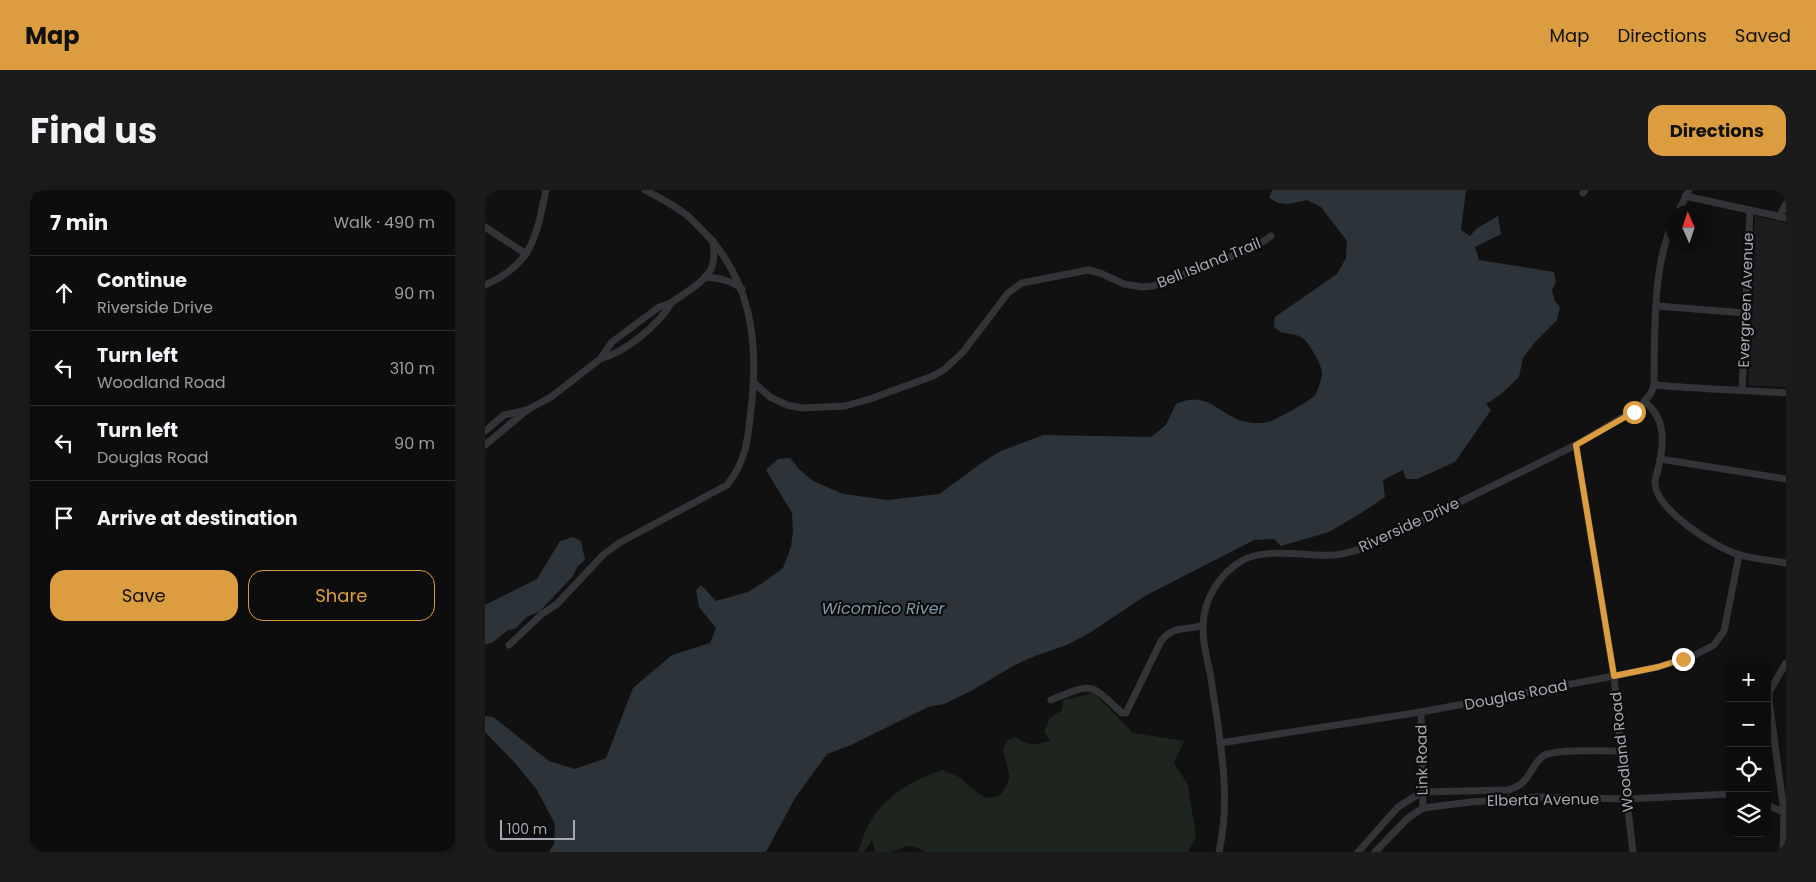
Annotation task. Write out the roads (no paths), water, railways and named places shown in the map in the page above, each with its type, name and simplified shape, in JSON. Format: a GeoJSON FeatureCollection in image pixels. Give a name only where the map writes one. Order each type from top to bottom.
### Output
{"type":"FeatureCollection","features":[{"type":"Feature","properties":{"kind":"street"},"geometry":{"type":"LineString","coordinates":[[485,285],[508,274],[526,254],[535,236],[546,190]]}},
{"type":"Feature","properties":{"kind":"street"},"geometry":{"type":"LineString","coordinates":[[509,645],[542,614],[557,604],[603,555],[619,543],[727,485],[738,470],[746,449],[754,384],[754,357],[750,322],[743,290],[733,269],[713,241],[686,214],[645,190]]}},
{"type":"Feature","properties":{"kind":"street"},"geometry":{"type":"LineString","coordinates":[[1681,205],[1687,193],[1783,218],[1786,204]]}},
{"type":"Feature","properties":{"kind":"street","name":"Evergreen Avenue"},"geometry":{"type":"LineString","coordinates":[[1742,390],[1750,210]]}},
{"type":"Feature","properties":{"kind":"street"},"geometry":{"type":"LineString","coordinates":[[485,227],[526,254]]}},
{"type":"Feature","properties":{"kind":"street","name":"Bell Island Trail"},"geometry":{"type":"LineString","coordinates":[[754,384],[770,397],[787,405],[802,408],[845,406],[933,376],[945,369],[963,352],[1008,293],[1022,284],[1088,270],[1100,273],[1123,284],[1142,287],[1153,286],[1254,248],[1271,236]]}},
{"type":"Feature","properties":{"kind":"street"},"geometry":{"type":"LineString","coordinates":[[485,445],[527,410],[551,397],[600,359],[612,342],[659,308],[671,303],[705,277],[711,269],[714,257],[713,241]]}},
{"type":"Feature","properties":{"kind":"street","name":"Riverside Drive"},"geometry":{"type":"LineString","coordinates":[[1219,852],[1224,814],[1223,768],[1203,625],[1209,597],[1216,584],[1224,574],[1243,560],[1260,555],[1335,555],[1352,552],[1374,544],[1576,445],[1634,412],[1645,402],[1654,385],[1657,306],[1661,260],[1666,241]]}},
{"type":"Feature","properties":{"kind":"street"},"geometry":{"type":"LineString","coordinates":[[705,277],[719,278],[733,283],[743,290]]}},
{"type":"Feature","properties":{"kind":"street"},"geometry":{"type":"LineString","coordinates":[[600,359],[615,354],[628,346],[665,314],[671,303]]}},
{"type":"Feature","properties":{"kind":"street"},"geometry":{"type":"LineString","coordinates":[[1657,306],[1745,313]]}},
{"type":"Feature","properties":{"kind":"street"},"geometry":{"type":"LineString","coordinates":[[1654,385],[1786,393]]}},
{"type":"Feature","properties":{"kind":"street"},"geometry":{"type":"LineString","coordinates":[[1645,402],[1651,407],[1660,422],[1663,446],[1655,484],[1661,501],[1691,529],[1725,550],[1739,555],[1786,563]]}},
{"type":"Feature","properties":{"kind":"street"},"geometry":{"type":"LineString","coordinates":[[485,430],[504,415],[527,410]]}},
{"type":"Feature","properties":{"kind":"street","name":"Woodland Road"},"geometry":{"type":"LineString","coordinates":[[1576,445],[1614,676],[1633,852]]}},
{"type":"Feature","properties":{"kind":"street"},"geometry":{"type":"LineString","coordinates":[[1660,459],[1786,479]]}},
{"type":"Feature","properties":{"kind":"street","name":"Douglas Road"},"geometry":{"type":"LineString","coordinates":[[1220,743],[1421,712],[1658,667],[1695,655],[1714,645],[1724,631],[1728,620],[1739,555]]}},
{"type":"Feature","properties":{"kind":"street"},"geometry":{"type":"LineString","coordinates":[[1051,700],[1088,687],[1098,691],[1125,714],[1165,635],[1171,630],[1203,625]]}},
{"type":"Feature","properties":{"kind":"street"},"geometry":{"type":"LineString","coordinates":[[1783,852],[1785,813],[1769,692],[1786,663]]}},
{"type":"Feature","properties":{"kind":"street","name":"Link Road"},"geometry":{"type":"LineString","coordinates":[[1421,712],[1423,808]]}},
{"type":"Feature","properties":{"kind":"street"},"geometry":{"type":"LineString","coordinates":[[1357,852],[1398,807],[1422,792],[1508,790],[1526,780],[1537,763],[1548,753],[1621,751]]}},
{"type":"Feature","properties":{"kind":"street","name":"Elberta Avenue"},"geometry":{"type":"LineString","coordinates":[[1375,852],[1408,818],[1423,808],[1536,797],[1627,799],[1726,794]]}},
{"type":"Feature","properties":{"kind":"street"},"geometry":{"type":"LineString","coordinates":[[1771,807],[1785,813]]}},
{"type":"Feature","properties":{"kind":"water","name":"Wicomico River"},"geometry":{"type":"Polygon","coordinates":[[[1272,190],[1466,190],[1461,230],[1470,236],[1476,229],[1498,216],[1501,234],[1475,247],[1479,260],[1554,272],[1556,282],[1552,290],[1555,301],[1560,307],[1557,320],[1535,342],[1523,358],[1519,377],[1500,395],[1486,404],[1491,410],[1455,462],[1417,479],[1406,479],[1403,470],[1383,480],[1385,497],[1329,532],[1281,546],[1274,539],[1254,540],[1145,596],[1091,632],[1067,645],[1015,665],[971,691],[944,704],[928,707],[851,745],[827,754],[795,798],[766,852],[549,852],[554,844],[555,824],[537,790],[515,763],[485,732],[485,716],[493,717],[549,761],[575,769],[606,758],[633,688],[672,655],[710,643],[716,628],[699,607],[696,590],[701,585],[716,601],[748,592],[783,568],[791,547],[793,531],[792,513],[766,470],[778,459],[790,458],[813,481],[843,494],[888,500],[939,494],[1001,451],[1043,435],[1151,437],[1166,425],[1176,404],[1196,399],[1211,404],[1242,421],[1266,423],[1293,410],[1315,395],[1322,373],[1317,359],[1309,345],[1301,337],[1278,331],[1274,327],[1275,317],[1337,274],[1346,258],[1347,241],[1321,207],[1307,200],[1289,204],[1278,203],[1269,198],[1272,190]]]}},
{"type":"Feature","properties":{"kind":"water"},"geometry":{"type":"Polygon","coordinates":[[[573,537],[581,541],[585,560],[577,567],[573,576],[539,612],[528,616],[515,629],[508,630],[493,642],[485,645],[485,605],[537,579],[560,541],[573,537]]]}}]}
